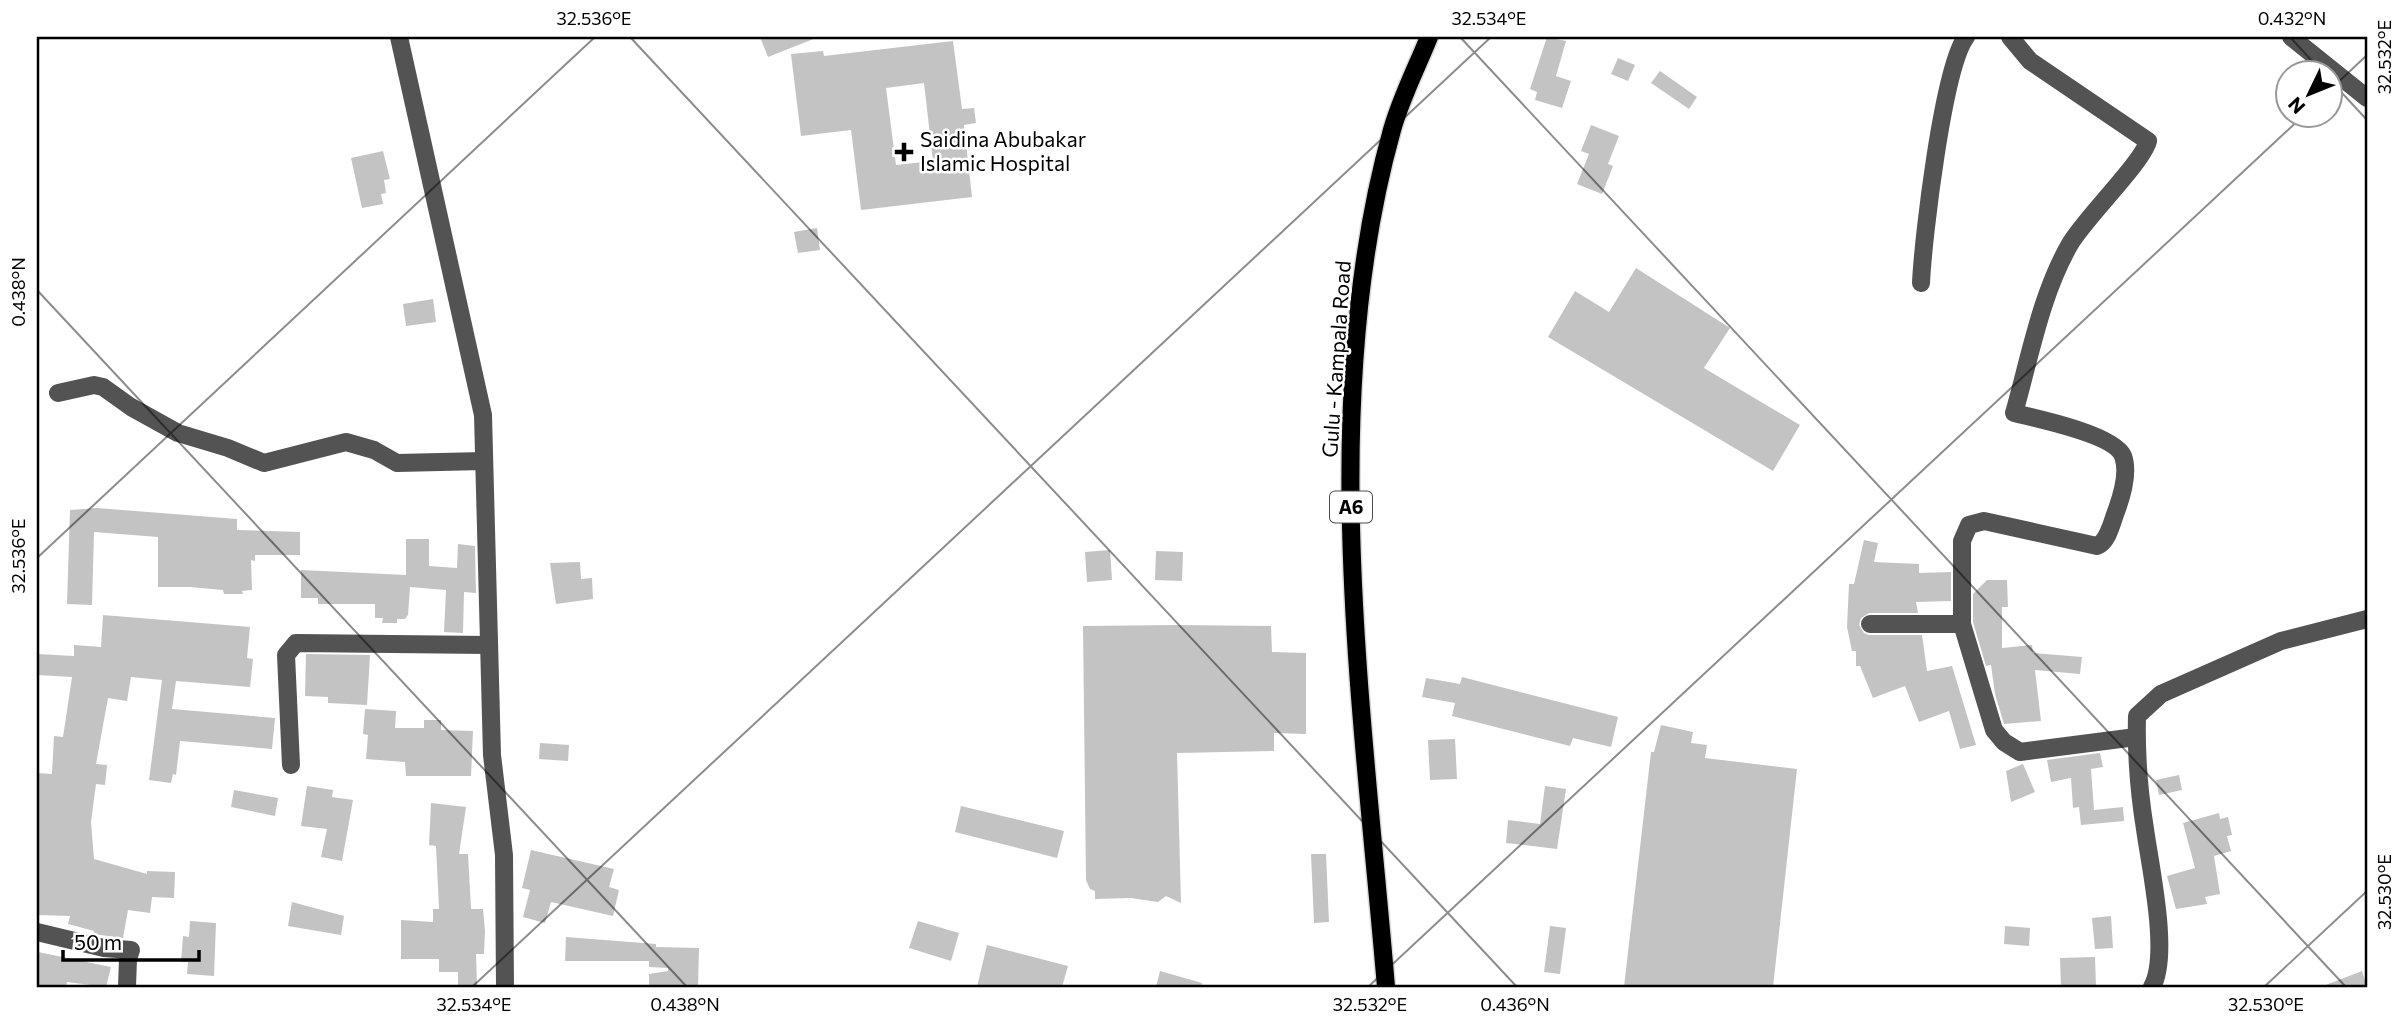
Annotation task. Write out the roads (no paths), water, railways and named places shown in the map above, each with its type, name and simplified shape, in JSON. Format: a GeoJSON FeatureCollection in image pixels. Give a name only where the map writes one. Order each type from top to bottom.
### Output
{"type":"FeatureCollection","features":[{"type":"Feature","properties":{"kind":"main road","name":"Gulu - Kampala Road"},"geometry":{"type":"LineString","coordinates":[[1386,987],[1357,630],[1351,507],[1352,408],[1361,292],[1379,179],[1393,127],[1429,37]]}},
{"type":"Feature","properties":{"kind":"street"},"geometry":{"type":"LineString","coordinates":[[399,37],[483,415],[492,755],[504,855],[505,987]]}},
{"type":"Feature","properties":{"kind":"street"},"geometry":{"type":"LineString","coordinates":[[1922,283],[1923,248],[1939,142],[1952,79],[1966,37]]}},
{"type":"Feature","properties":{"kind":"street"},"geometry":{"type":"LineString","coordinates":[[2010,37],[2030,61],[2148,141],[2080,228],[2065,253],[2042,316],[2014,412],[2055,423],[2113,446],[2123,456],[2125,475],[2120,498],[2101,545],[2091,546],[1983,521],[1969,524],[1962,541],[1962,624],[1994,730],[2004,742],[2020,752],[2136,737]]}},
{"type":"Feature","properties":{"kind":"street"},"geometry":{"type":"LineString","coordinates":[[2291,37],[2367,98]]}},
{"type":"Feature","properties":{"kind":"street"},"geometry":{"type":"LineString","coordinates":[[58,393],[94,385],[103,387],[131,407],[193,440],[228,447],[264,463],[346,442],[374,450],[397,463],[484,461]]}},
{"type":"Feature","properties":{"kind":"street"},"geometry":{"type":"LineString","coordinates":[[2152,987],[2160,967],[2153,870],[2145,830],[2136,737],[2137,716],[2161,694],[2281,640],[2367,619]]}},
{"type":"Feature","properties":{"kind":"street"},"geometry":{"type":"LineString","coordinates":[[1870,624],[1962,624]]}},
{"type":"Feature","properties":{"kind":"street"},"geometry":{"type":"LineString","coordinates":[[291,765],[286,655],[296,643],[488,645]]}},
{"type":"Feature","properties":{"kind":"street"},"geometry":{"type":"LineString","coordinates":[[37,932],[104,948],[131,950],[127,987]]}},
{"type":"Feature","properties":{"kind":"place","name":"Saidina Abubakar Islamic Hospital"},"geometry":{"type":"Point","coordinates":[904,152]}}]}
